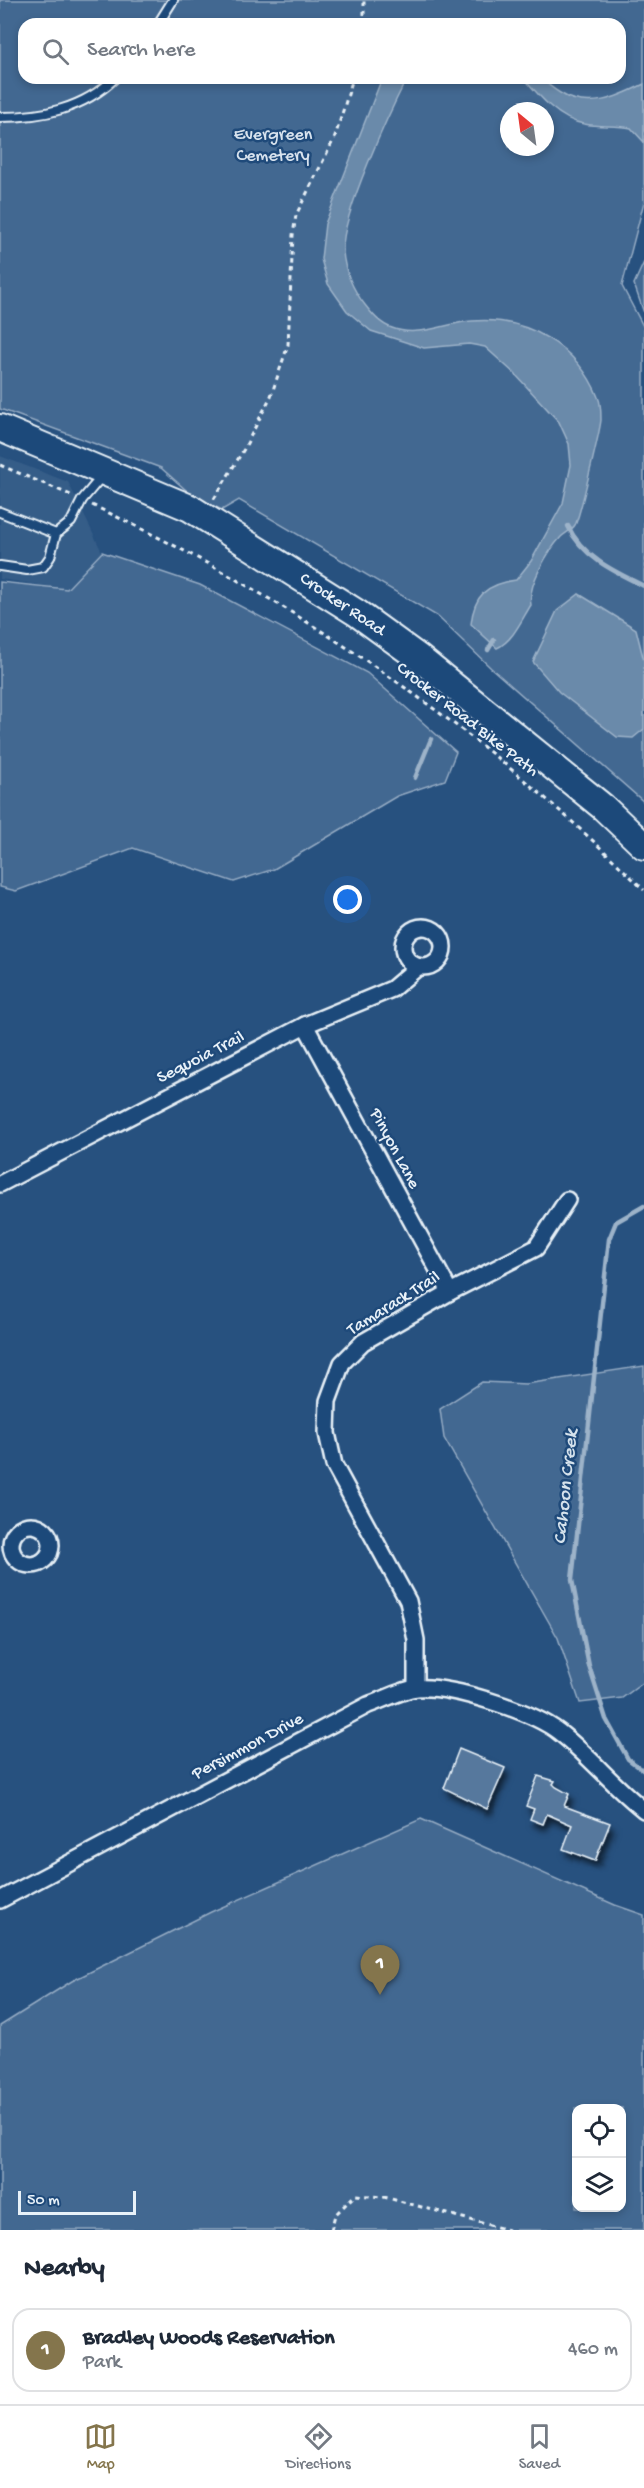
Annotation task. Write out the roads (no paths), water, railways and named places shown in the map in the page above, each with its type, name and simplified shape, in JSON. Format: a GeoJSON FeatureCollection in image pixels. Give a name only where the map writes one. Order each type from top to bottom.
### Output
{"type":"FeatureCollection","features":[{"type":"Feature","properties":{"kind":"main road","name":"Crocker Road"},"geometry":{"type":"LineString","coordinates":[[0,428],[190,508],[357,613],[419,658],[603,807],[644,846]]}},
{"type":"Feature","properties":{"kind":"street","name":"Sequoia Trail"},"geometry":{"type":"LineString","coordinates":[[0,1184],[305,1025],[392,989],[418,967]]}},
{"type":"Feature","properties":{"kind":"street","name":"Pinyon Lane"},"geometry":{"type":"LineString","coordinates":[[305,1025],[450,1292]]}},
{"type":"Feature","properties":{"kind":"street","name":"Tamarack Trail"},"geometry":{"type":"LineString","coordinates":[[416,1688],[416,1640],[408,1601],[334,1465],[327,1433],[328,1401],[342,1363],[363,1342],[450,1292],[536,1248],[567,1200]]}},
{"type":"Feature","properties":{"kind":"street","name":"Persimmon Drive"},"geometry":{"type":"LineString","coordinates":[[0,1900],[368,1705],[416,1688],[463,1694],[526,1714],[558,1731],[593,1761],[622,1793],[644,1810]]}},
{"type":"Feature","properties":{"kind":"lane"},"geometry":{"type":"LineString","coordinates":[[162,18],[173,0]]}},
{"type":"Feature","properties":{"kind":"lane"},"geometry":{"type":"LineString","coordinates":[[0,117],[32,117],[65,110],[99,94],[109,84]]}},
{"type":"Feature","properties":{"kind":"lane"},"geometry":{"type":"LineString","coordinates":[[0,566],[27,570],[43,567],[50,557],[56,534],[71,522],[82,500],[105,473]]}},
{"type":"Feature","properties":{"kind":"lane"},"geometry":{"type":"LineString","coordinates":[[0,512],[56,534]]}},
{"type":"Feature","properties":{"kind":"waterway","name":"Cahoon Creek"},"geometry":{"type":"LineString","coordinates":[[568,526],[574,537],[591,555],[611,569],[644,586]]}},
{"type":"Feature","properties":{"kind":"waterway"},"geometry":{"type":"LineString","coordinates":[[488,650],[494,640]]}},
{"type":"Feature","properties":{"kind":"waterway"},"geometry":{"type":"LineString","coordinates":[[415,778],[431,739]]}},
{"type":"Feature","properties":{"kind":"waterway","name":"Cahoon Creek"},"geometry":{"type":"LineString","coordinates":[[644,1206],[616,1222],[609,1239],[572,1580],[589,1666],[606,1719],[628,1759],[644,1771]]}},
{"type":"Feature","properties":{"kind":"place","name":"Bradley Woods Reservation"},"geometry":{"type":"Point","coordinates":[380,1995]}},
{"type":"Feature","properties":{"kind":"park label","name":"Evergreen Cemetery"},"geometry":{"type":"Point","coordinates":[273,145]}}]}
